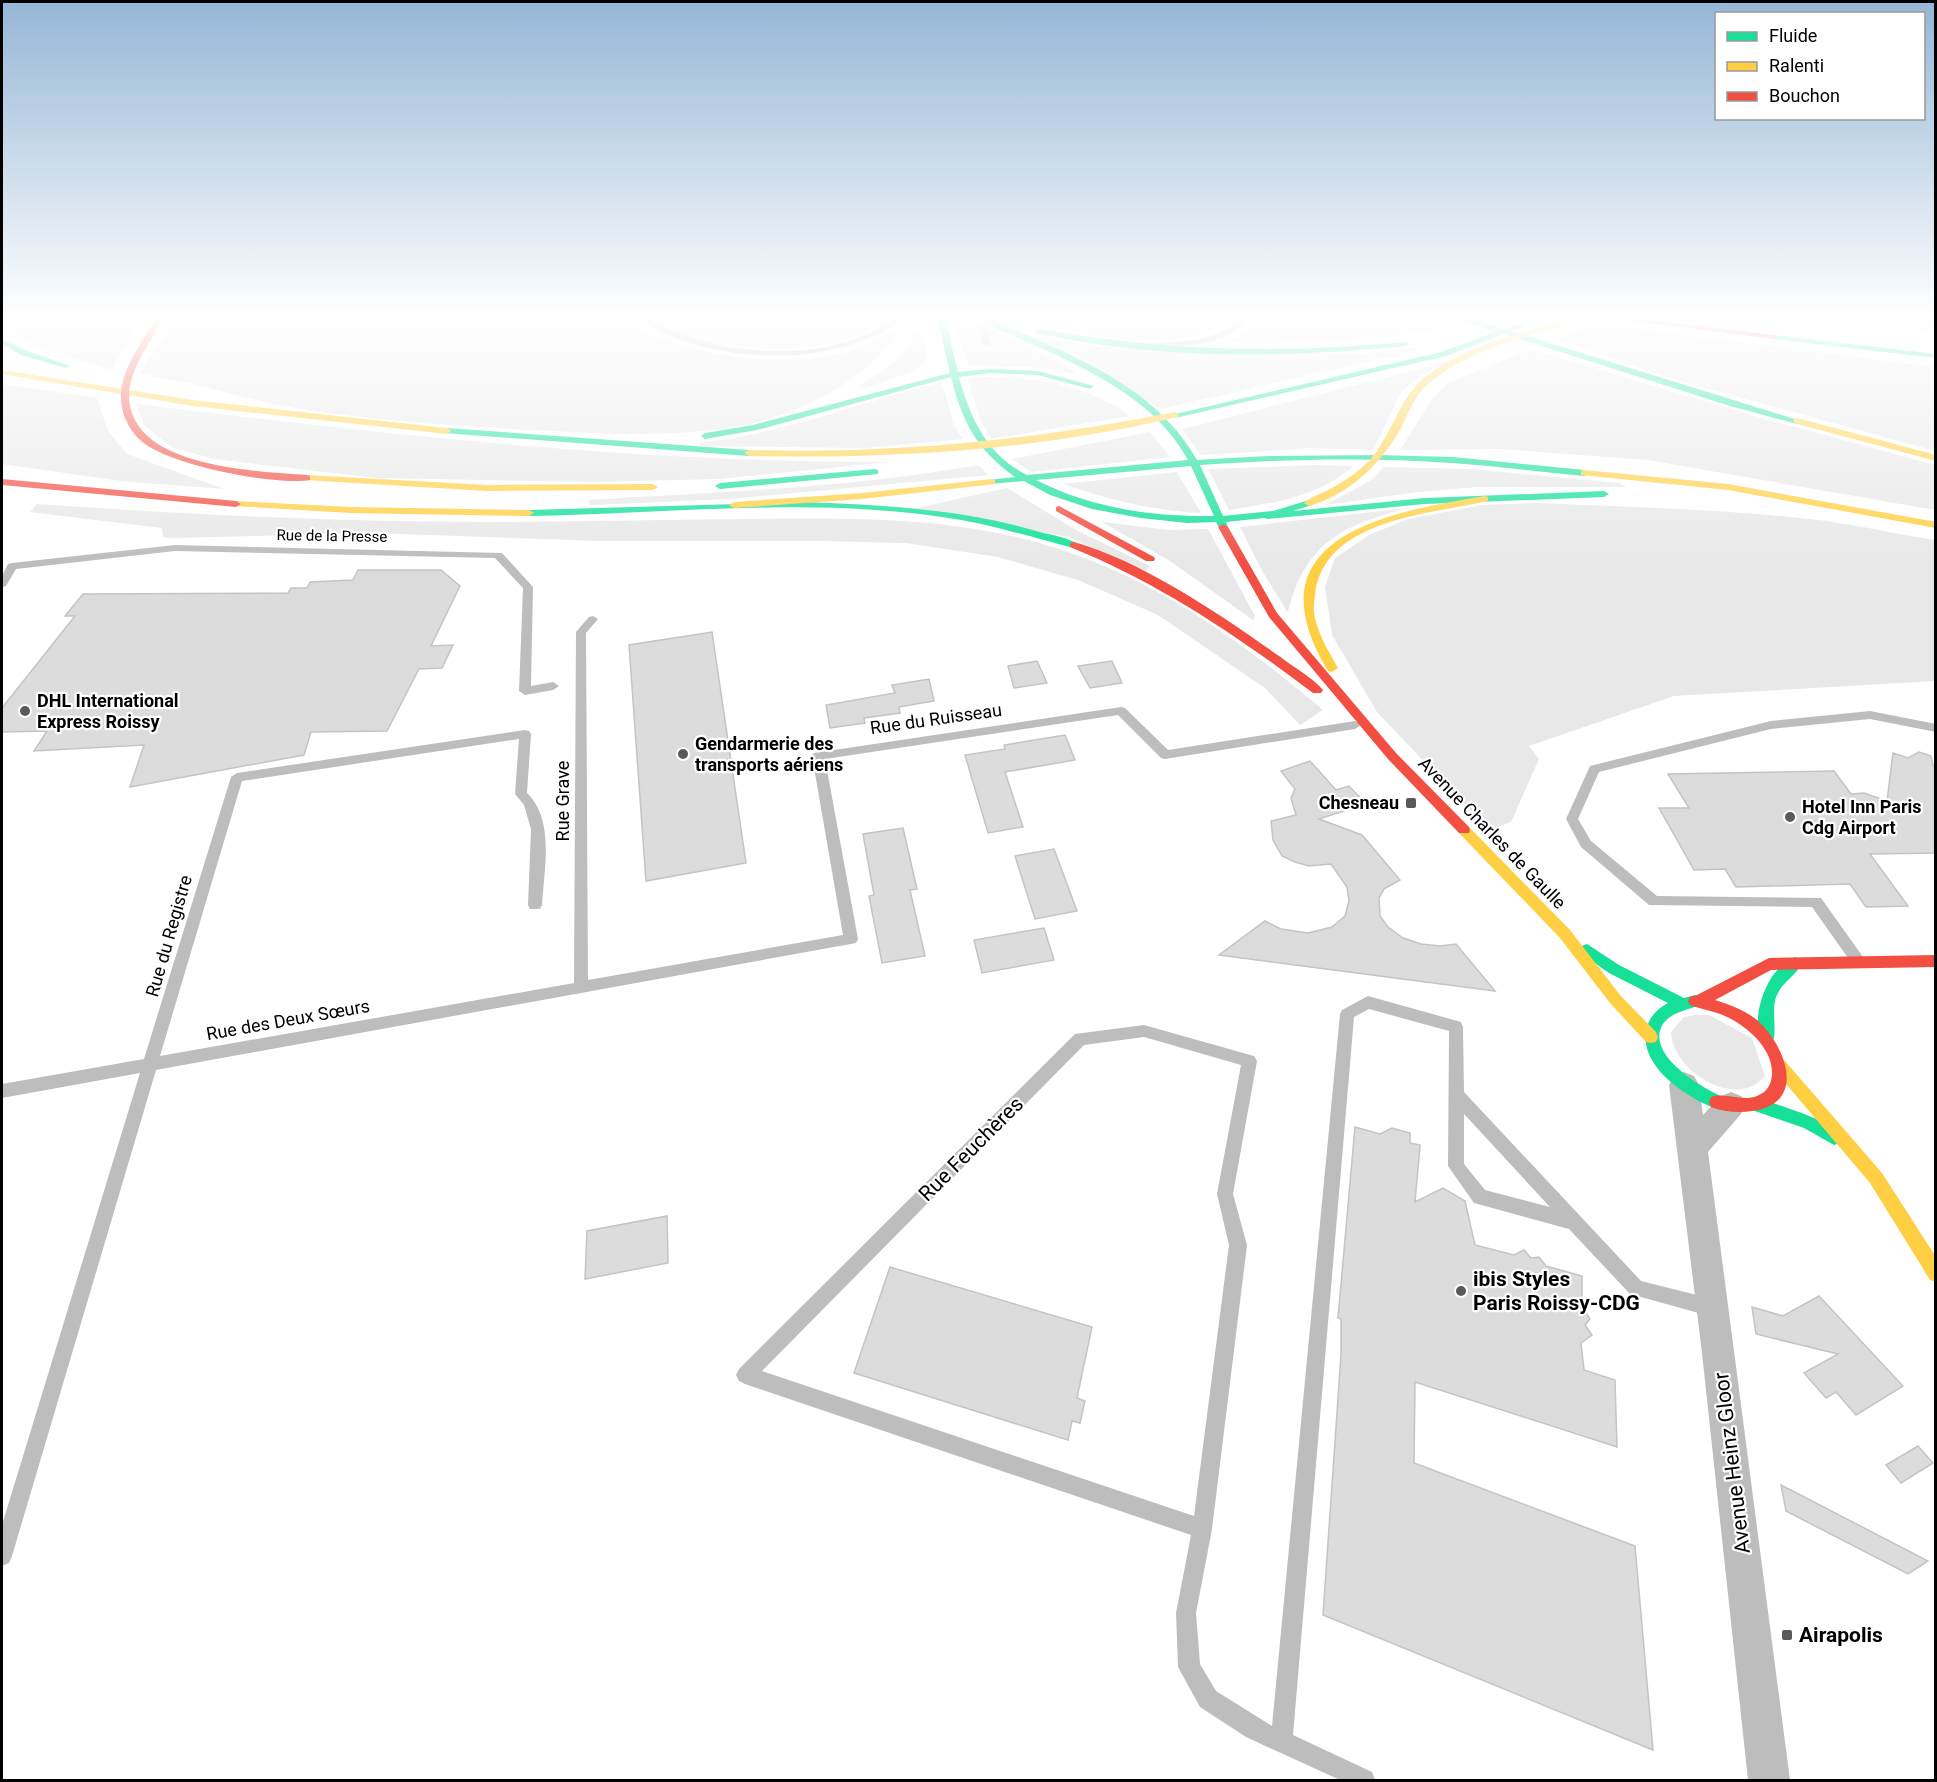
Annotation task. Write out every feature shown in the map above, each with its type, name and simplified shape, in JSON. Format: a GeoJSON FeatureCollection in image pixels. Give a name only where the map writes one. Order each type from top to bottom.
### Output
{"type":"FeatureCollection","features":[{"type":"Feature","properties":{"kind":"main road"},"geometry":{"type":"LineString","coordinates":[[125,398],[128,420],[138,437],[156,448],[214,467],[291,477],[370,483],[668,489],[359,510]]}},
{"type":"Feature","properties":{"kind":"main road"},"geometry":{"type":"LineString","coordinates":[[163,398],[315,418],[662,450],[804,454],[947,451],[1106,428],[1253,398]]}},
{"type":"Feature","properties":{"kind":"main road"},"geometry":{"type":"LineString","coordinates":[[215,398],[315,418]]}},
{"type":"Feature","properties":{"kind":"main road"},"geometry":{"type":"LineString","coordinates":[[517,437],[666,439],[724,434],[753,429],[854,398]]}},
{"type":"Feature","properties":{"kind":"main road"},"geometry":{"type":"LineString","coordinates":[[962,398],[974,429],[988,451],[1032,484],[1050,504],[1162,566]]}},
{"type":"Feature","properties":{"kind":"main road"},"geometry":{"type":"LineString","coordinates":[[1128,398],[1133,400]]}},
{"type":"Feature","properties":{"kind":"main road"},"geometry":{"type":"LineString","coordinates":[[963,462],[1221,413],[1282,398]]}},
{"type":"Feature","properties":{"kind":"main road"},"geometry":{"type":"LineString","coordinates":[[1268,516],[1348,485],[1372,466],[1411,398]]}},
{"type":"Feature","properties":{"kind":"main road"},"geometry":{"type":"LineString","coordinates":[[1718,398],[1935,458]]}},
{"type":"Feature","properties":{"kind":"main road","name":"Avenue Charles de Gaulle"},"geometry":{"type":"LineString","coordinates":[[1133,400],[1175,432],[1273,615],[1354,719]]}},
{"type":"Feature","properties":{"kind":"main road"},"geometry":{"type":"LineString","coordinates":[[2,482],[110,496],[359,510],[564,513],[861,496],[1106,469],[1284,459],[1434,459],[1728,487],[1935,525]]}},
{"type":"Feature","properties":{"kind":"main road"},"geometry":{"type":"LineString","coordinates":[[702,487],[894,470]]}},
{"type":"Feature","properties":{"kind":"main road"},"geometry":{"type":"LineString","coordinates":[[1032,484],[1075,500],[1127,512],[1220,519],[1425,501],[1576,493],[1619,495]]}},
{"type":"Feature","properties":{"kind":"main road","name":"Avenue Charles de Gaulle"},"geometry":{"type":"LineString","coordinates":[[1354,719],[1315,636],[1307,601],[1314,574],[1327,555],[1350,537],[1387,517],[1487,499]]}},
{"type":"Feature","properties":{"kind":"main road","name":"Avenue Charles de Gaulle"},"geometry":{"type":"LineString","coordinates":[[734,505],[892,511],[969,520],[1065,542],[1158,582],[1235,627],[1354,719],[1565,934],[1615,999],[1651,1037]]}},
{"type":"Feature","properties":{"kind":"main road"},"geometry":{"type":"LineString","coordinates":[[1767,509],[1935,530]]}},
{"type":"Feature","properties":{"kind":"main road","name":"Avenue Charles de Gaulle"},"geometry":{"type":"LineString","coordinates":[[1215,601],[1256,634],[1317,690]]}},
{"type":"Feature","properties":{"kind":"main road","name":"Avenue Charles de Gaulle"},"geometry":{"type":"LineString","coordinates":[[1565,934],[1614,969],[1679,1002]]}},
{"type":"Feature","properties":{"kind":"main road"},"geometry":{"type":"LineString","coordinates":[[1698,1002],[1724,990],[1752,970],[1769,964],[1935,961]]}},
{"type":"Feature","properties":{"kind":"main road"},"geometry":{"type":"LineString","coordinates":[[1767,1039],[1763,1011],[1773,981],[1795,963]]}},
{"type":"Feature","properties":{"kind":"main road"},"geometry":{"type":"LineString","coordinates":[[1744,1105],[1770,1098],[1779,1089],[1782,1074],[1778,1056],[1767,1039],[1751,1023],[1731,1012],[1698,1002],[1679,1002],[1666,1007],[1657,1014],[1652,1025],[1651,1037],[1662,1063],[1684,1085],[1703,1097],[1744,1105],[1809,1124],[1851,1148]]}},
{"type":"Feature","properties":{"kind":"main road"},"geometry":{"type":"LineString","coordinates":[[1780,1066],[1851,1148],[1887,1195],[1935,1274]]}},
{"type":"Feature","properties":{"kind":"street","name":"Avenue Heinz Gloor"},"geometry":{"type":"LineString","coordinates":[[1684,1085],[1769,1780]]}},
{"type":"Feature","properties":{"kind":"street"},"geometry":{"type":"LineString","coordinates":[[1693,1147],[1744,1105]]}},
{"type":"Feature","properties":{"kind":"lane","name":"Rue de la Presse"},"geometry":{"type":"LineString","coordinates":[[2,584],[12,566],[175,548],[498,555],[528,587],[525,691],[553,686]]}},
{"type":"Feature","properties":{"kind":"lane","name":"Rue Grave"},"geometry":{"type":"LineString","coordinates":[[581,987],[581,632],[593,619]]}},
{"type":"Feature","properties":{"kind":"lane","name":"Rue du Ruisseau"},"geometry":{"type":"LineString","coordinates":[[581,987],[851,939],[818,756],[1120,711],[1165,755],[1354,719]]}},
{"type":"Feature","properties":{"kind":"lane"},"geometry":{"type":"LineString","coordinates":[[1858,962],[1816,902],[1654,901],[1586,844],[1572,819],[1594,769],[1771,726],[1870,715],[1935,728]]}},
{"type":"Feature","properties":{"kind":"lane","name":"Rue du Registre"},"geometry":{"type":"LineString","coordinates":[[2,1556],[237,777],[525,734],[521,795],[530,800],[538,821],[535,905]]}},
{"type":"Feature","properties":{"kind":"lane","name":"Rue des Deux Sœurs"},"geometry":{"type":"LineString","coordinates":[[2,1091],[581,987]]}},
{"type":"Feature","properties":{"kind":"lane"},"geometry":{"type":"LineString","coordinates":[[1281,1742],[1347,1014],[1368,1002],[1456,1027],[1456,1166],[1480,1197],[1575,1222]]}},
{"type":"Feature","properties":{"kind":"lane","name":"Rue Feuchères"},"geometry":{"type":"LineString","coordinates":[[1202,1529],[745,1375],[1080,1039],[1144,1031],[1249,1061],[1224,1194],[1238,1245],[1202,1529],[1186,1613],[1189,1667],[1208,1699],[1254,1729],[1364,1780]]}},
{"type":"Feature","properties":{"kind":"lane"},"geometry":{"type":"LineString","coordinates":[[1456,1095],[1636,1288],[1713,1308]]}},
{"type":"Feature","properties":{"kind":"shaded area"},"geometry":{"type":"Polygon","coordinates":[[[2,398],[97,398],[108,431],[127,454],[224,489],[121,481],[2,464],[2,398]]]}},
{"type":"Feature","properties":{"kind":"shaded area"},"geometry":{"type":"Polygon","coordinates":[[[249,398],[820,398],[796,410],[749,424],[655,434],[561,432],[399,421],[333,414],[249,398]]]}},
{"type":"Feature","properties":{"kind":"shaded area"},"geometry":{"type":"Polygon","coordinates":[[[884,398],[946,398],[954,426],[963,439],[865,448],[699,446],[701,442],[792,425],[884,398]]]}},
{"type":"Feature","properties":{"kind":"shaded area"},"geometry":{"type":"Polygon","coordinates":[[[974,398],[1100,398],[1130,416],[991,439],[981,421],[974,398]]]}},
{"type":"Feature","properties":{"kind":"shaded area"},"geometry":{"type":"Polygon","coordinates":[[[1141,398],[1208,398],[1161,409],[1141,398]]]}},
{"type":"Feature","properties":{"kind":"shaded area"},"geometry":{"type":"Polygon","coordinates":[[[1304,398],[1398,398],[1373,450],[1315,448],[1201,455],[1182,429],[1304,398]]]}},
{"type":"Feature","properties":{"kind":"shaded area"},"geometry":{"type":"Polygon","coordinates":[[[1433,398],[1695,398],[1935,465],[1935,510],[1648,460],[1500,449],[1400,450],[1433,398]]]}},
{"type":"Feature","properties":{"kind":"shaded area"},"geometry":{"type":"Polygon","coordinates":[[[1743,398],[1935,398],[1935,451],[1743,398]]]}},
{"type":"Feature","properties":{"kind":"shaded area"},"geometry":{"type":"Polygon","coordinates":[[[136,404],[513,445],[702,458],[891,462],[719,479],[591,482],[377,478],[214,459],[171,447],[144,425],[136,404]]]}},
{"type":"Feature","properties":{"kind":"shaded area"},"geometry":{"type":"Polygon","coordinates":[[[1150,432],[1170,457],[1031,472],[1012,459],[1150,432]]]}},
{"type":"Feature","properties":{"kind":"shaded area"},"geometry":{"type":"Polygon","coordinates":[[[978,465],[989,475],[730,499],[590,505],[589,500],[833,484],[978,465]]]}},
{"type":"Feature","properties":{"kind":"shaded area"},"geometry":{"type":"Polygon","coordinates":[[[1353,466],[1340,477],[1310,492],[1279,501],[1229,510],[1208,469],[1353,466]]]}},
{"type":"Feature","properties":{"kind":"shaded area"},"geometry":{"type":"Polygon","coordinates":[[[1384,467],[1471,469],[1619,483],[1626,487],[1478,487],[1418,492],[1325,505],[1370,481],[1384,467]]]}},
{"type":"Feature","properties":{"kind":"shaded area"},"geometry":{"type":"Polygon","coordinates":[[[1177,472],[1201,513],[1130,503],[1062,484],[1177,472]]]}},
{"type":"Feature","properties":{"kind":"shaded area"},"geometry":{"type":"Polygon","coordinates":[[[1007,488],[1078,531],[1150,566],[1146,571],[1069,537],[913,509],[1007,488]]]}},
{"type":"Feature","properties":{"kind":"shaded area"},"geometry":{"type":"Polygon","coordinates":[[[1539,503],[1775,516],[1840,523],[1935,540],[1935,681],[1674,696],[1529,746],[1539,759],[1511,822],[1489,830],[1377,712],[1332,635],[1325,587],[1335,558],[1369,535],[1408,519],[1482,505],[1539,503]]]}},
{"type":"Feature","properties":{"kind":"shaded area"},"geometry":{"type":"Polygon","coordinates":[[[37,504],[335,520],[514,522],[866,519],[907,521],[988,531],[1068,552],[1138,581],[1171,599],[1234,640],[1323,710],[1300,725],[1265,688],[1158,615],[1078,580],[998,557],[906,543],[821,541],[600,541],[371,533],[173,538],[163,537],[162,528],[30,512],[37,504]]]}},
{"type":"Feature","properties":{"kind":"shaded area"},"geometry":{"type":"Polygon","coordinates":[[[1408,508],[1346,530],[1316,553],[1304,569],[1288,613],[1261,569],[1240,527],[1408,508]]]}},
{"type":"Feature","properties":{"kind":"shaded area"},"geometry":{"type":"Polygon","coordinates":[[[1102,522],[1169,530],[1208,529],[1255,616],[1253,620],[1170,561],[1102,522]]]}},
{"type":"Feature","properties":{"kind":"shaded area"},"geometry":{"type":"Polygon","coordinates":[[[1709,1015],[1752,1038],[1765,1076],[1753,1086],[1738,1089],[1723,1088],[1708,1082],[1694,1072],[1682,1060],[1674,1047],[1671,1032],[1684,1017],[1709,1015]]]}},
{"type":"Feature","properties":{"kind":"building"},"geometry":{"type":"Polygon","coordinates":[[[358,570],[441,570],[460,586],[431,646],[453,645],[442,668],[419,669],[387,731],[311,732],[304,755],[130,787],[144,745],[34,751],[47,731],[2,732],[2,708],[75,616],[65,616],[83,594],[288,593],[291,588],[307,588],[310,582],[353,580],[358,570]]]}},
{"type":"Feature","properties":{"kind":"building","name":"Gendarmerie des transports aériens"},"geometry":{"type":"Polygon","coordinates":[[[712,632],[746,863],[646,881],[629,645],[712,632]]]}},
{"type":"Feature","properties":{"kind":"building"},"geometry":{"type":"Polygon","coordinates":[[[1037,661],[1047,683],[1014,688],[1008,666],[1037,661]]]}},
{"type":"Feature","properties":{"kind":"building"},"geometry":{"type":"Polygon","coordinates":[[[1112,661],[1122,683],[1090,688],[1078,666],[1112,661]]]}},
{"type":"Feature","properties":{"kind":"building"},"geometry":{"type":"Polygon","coordinates":[[[929,679],[934,701],[899,707],[900,713],[864,718],[865,723],[830,728],[826,705],[895,693],[892,685],[929,679]]]}},
{"type":"Feature","properties":{"kind":"building"},"geometry":{"type":"Polygon","coordinates":[[[1065,735],[1075,760],[1005,772],[1023,827],[988,833],[965,755],[1005,749],[1004,745],[1065,735]]]}},
{"type":"Feature","properties":{"kind":"building","name":"Hotel Inn Paris Cdg Airport"},"geometry":{"type":"Polygon","coordinates":[[[1919,752],[1931,756],[1935,767],[1935,853],[1870,854],[1908,906],[1866,907],[1850,884],[1736,887],[1725,869],[1694,870],[1659,808],[1689,808],[1668,774],[1834,771],[1851,794],[1864,793],[1887,801],[1893,753],[1908,758],[1919,752]]]}},
{"type":"Feature","properties":{"kind":"building"},"geometry":{"type":"Polygon","coordinates":[[[1310,761],[1336,790],[1349,786],[1366,804],[1319,819],[1362,835],[1400,880],[1384,889],[1379,898],[1380,916],[1388,927],[1403,938],[1421,944],[1440,946],[1456,944],[1495,991],[1219,955],[1265,921],[1281,929],[1308,933],[1332,927],[1345,916],[1349,901],[1347,887],[1331,864],[1309,866],[1295,862],[1282,856],[1273,840],[1271,821],[1296,815],[1291,798],[1295,789],[1281,771],[1310,761]]]}},
{"type":"Feature","properties":{"kind":"building"},"geometry":{"type":"Polygon","coordinates":[[[903,828],[917,889],[910,890],[925,956],[882,963],[869,896],[874,895],[863,834],[903,828]]]}},
{"type":"Feature","properties":{"kind":"building"},"geometry":{"type":"Polygon","coordinates":[[[1054,849],[1077,911],[1035,919],[1015,856],[1054,849]]]}},
{"type":"Feature","properties":{"kind":"building"},"geometry":{"type":"Polygon","coordinates":[[[1044,928],[1054,960],[982,973],[974,940],[1044,928]]]}},
{"type":"Feature","properties":{"kind":"building"},"geometry":{"type":"Polygon","coordinates":[[[1355,1127],[1380,1134],[1392,1128],[1410,1133],[1410,1143],[1420,1145],[1415,1202],[1443,1188],[1465,1201],[1475,1245],[1514,1255],[1524,1250],[1531,1258],[1539,1257],[1546,1266],[1582,1276],[1582,1307],[1590,1319],[1585,1325],[1592,1335],[1581,1343],[1584,1370],[1615,1380],[1617,1447],[1415,1382],[1414,1463],[1635,1546],[1653,1750],[1323,1615],[1341,1355],[1341,1319],[1338,1318],[1355,1127]]]}},
{"type":"Feature","properties":{"kind":"building"},"geometry":{"type":"Polygon","coordinates":[[[667,1216],[668,1263],[585,1279],[587,1231],[667,1216]]]}},
{"type":"Feature","properties":{"kind":"building"},"geometry":{"type":"Polygon","coordinates":[[[890,1267],[1092,1327],[1077,1398],[1085,1401],[1080,1423],[1072,1421],[1068,1440],[854,1373],[890,1267]]]}},
{"type":"Feature","properties":{"kind":"building"},"geometry":{"type":"Polygon","coordinates":[[[1819,1296],[1903,1386],[1856,1415],[1836,1392],[1826,1398],[1804,1373],[1838,1354],[1756,1334],[1752,1307],[1783,1316],[1819,1296]]]}},
{"type":"Feature","properties":{"kind":"building"},"geometry":{"type":"Polygon","coordinates":[[[1918,1446],[1933,1463],[1901,1483],[1886,1465],[1918,1446]]]}},
{"type":"Feature","properties":{"kind":"building"},"geometry":{"type":"Polygon","coordinates":[[[1781,1485],[1928,1561],[1908,1574],[1786,1511],[1781,1485]]]}},
{"type":"Feature","properties":{"kind":"traffic: fast"},"geometry":{"type":"LineString","coordinates":[[705,436],[754,428],[861,398]]}},
{"type":"Feature","properties":{"kind":"traffic: fast"},"geometry":{"type":"LineString","coordinates":[[961,398],[978,437],[988,450],[1017,474],[1053,493],[1095,506],[1141,516],[1187,520],[1232,519],[1273,513],[1309,503]]}},
{"type":"Feature","properties":{"kind":"traffic: fast"},"geometry":{"type":"LineString","coordinates":[[1138,398],[1158,414],[1190,455],[1223,527]]}},
{"type":"Feature","properties":{"kind":"traffic: fast"},"geometry":{"type":"LineString","coordinates":[[1175,415],[1249,398]]}},
{"type":"Feature","properties":{"kind":"traffic: fast"},"geometry":{"type":"LineString","coordinates":[[1714,398],[1797,421]]}},
{"type":"Feature","properties":{"kind":"traffic: fast"},"geometry":{"type":"LineString","coordinates":[[447,431],[749,453]]}},
{"type":"Feature","properties":{"kind":"traffic: fast"},"geometry":{"type":"LineString","coordinates":[[992,482],[1157,465],[1323,457],[1453,460],[1584,473]]}},
{"type":"Feature","properties":{"kind":"traffic: fast"},"geometry":{"type":"LineString","coordinates":[[720,486],[875,472]]}},
{"type":"Feature","properties":{"kind":"traffic: fast"},"geometry":{"type":"LineString","coordinates":[[1268,516],[1425,501],[1604,494]]}},
{"type":"Feature","properties":{"kind":"traffic: fast"},"geometry":{"type":"LineString","coordinates":[[529,513],[804,505],[872,507],[940,513],[1008,526],[1074,545]]}},
{"type":"Feature","properties":{"kind":"traffic: fast"},"geometry":{"type":"LineString","coordinates":[[1587,950],[1614,969],[1679,1002]]}},
{"type":"Feature","properties":{"kind":"traffic: fast"},"geometry":{"type":"LineString","coordinates":[[1767,1039],[1766,1015],[1769,996],[1778,980],[1795,963]]}},
{"type":"Feature","properties":{"kind":"traffic: fast"},"geometry":{"type":"LineString","coordinates":[[1695,1001],[1670,1009],[1656,1021],[1652,1035],[1656,1051],[1666,1067],[1698,1094],[1717,1102]]}},
{"type":"Feature","properties":{"kind":"traffic: fast"},"geometry":{"type":"LineString","coordinates":[[1758,1105],[1809,1123],[1834,1138]]}},
{"type":"Feature","properties":{"kind":"traffic: slow"},"geometry":{"type":"LineString","coordinates":[[163,398],[447,431]]}},
{"type":"Feature","properties":{"kind":"traffic: slow"},"geometry":{"type":"LineString","coordinates":[[1309,503],[1351,481],[1372,463],[1390,438],[1412,398]]}},
{"type":"Feature","properties":{"kind":"traffic: slow"},"geometry":{"type":"LineString","coordinates":[[749,453],[856,454],[963,448],[1069,434],[1175,415]]}},
{"type":"Feature","properties":{"kind":"traffic: slow"},"geometry":{"type":"LineString","coordinates":[[1797,421],[1936,458]]}},
{"type":"Feature","properties":{"kind":"traffic: slow"},"geometry":{"type":"LineString","coordinates":[[1584,473],[1728,487],[1936,525]]}},
{"type":"Feature","properties":{"kind":"traffic: slow"},"geometry":{"type":"LineString","coordinates":[[307,478],[487,488],[653,487]]}},
{"type":"Feature","properties":{"kind":"traffic: slow"},"geometry":{"type":"LineString","coordinates":[[734,505],[862,496],[992,482]]}},
{"type":"Feature","properties":{"kind":"traffic: slow"},"geometry":{"type":"LineString","coordinates":[[1332,668],[1314,632],[1308,609],[1311,580],[1324,557],[1345,539],[1372,525],[1431,508],[1485,499]]}},
{"type":"Feature","properties":{"kind":"traffic: slow"},"geometry":{"type":"LineString","coordinates":[[236,504],[351,510],[529,513]]}},
{"type":"Feature","properties":{"kind":"traffic: slow"},"geometry":{"type":"LineString","coordinates":[[1464,830],[1565,934],[1615,999],[1651,1037]]}},
{"type":"Feature","properties":{"kind":"traffic: slow"},"geometry":{"type":"LineString","coordinates":[[1780,1066],[1876,1178],[1936,1274]]}},
{"type":"Feature","properties":{"kind":"traffic: jam"},"geometry":{"type":"LineString","coordinates":[[125,398],[128,419],[143,438],[165,452],[194,463],[225,469],[307,478]]}},
{"type":"Feature","properties":{"kind":"traffic: jam"},"geometry":{"type":"LineString","coordinates":[[2,482],[236,504]]}},
{"type":"Feature","properties":{"kind":"traffic: jam"},"geometry":{"type":"LineString","coordinates":[[1059,509],[1150,559]]}},
{"type":"Feature","properties":{"kind":"traffic: jam"},"geometry":{"type":"LineString","coordinates":[[1223,527],[1273,615],[1392,756],[1464,830]]}},
{"type":"Feature","properties":{"kind":"traffic: jam"},"geometry":{"type":"LineString","coordinates":[[1074,545],[1107,558],[1201,608],[1317,690]]}},
{"type":"Feature","properties":{"kind":"traffic: jam"},"geometry":{"type":"LineString","coordinates":[[1698,1002],[1769,964],[1936,961]]}},
{"type":"Feature","properties":{"kind":"traffic: jam"},"geometry":{"type":"LineString","coordinates":[[1695,1001],[1724,1009],[1750,1023],[1766,1038],[1776,1054],[1780,1070],[1778,1084],[1772,1096],[1759,1103],[1741,1106],[1717,1102]]}},
{"type":"Feature","properties":{"kind":"place","name":"DHL International Express Roissy"},"geometry":{"type":"Point","coordinates":[25,711]}},
{"type":"Feature","properties":{"kind":"place","name":"Gendarmerie des transports aériens"},"geometry":{"type":"Point","coordinates":[683,754]}},
{"type":"Feature","properties":{"kind":"place","name":"Chesneau"},"geometry":{"type":"Point","coordinates":[1411,803]}},
{"type":"Feature","properties":{"kind":"place","name":"Hotel Inn Paris Cdg Airport"},"geometry":{"type":"Point","coordinates":[1790,817]}},
{"type":"Feature","properties":{"kind":"place","name":"ibis Styles Paris Roissy-CDG"},"geometry":{"type":"Point","coordinates":[1461,1291]}},
{"type":"Feature","properties":{"kind":"place","name":"Airapolis"},"geometry":{"type":"Point","coordinates":[1787,1635]}}]}
